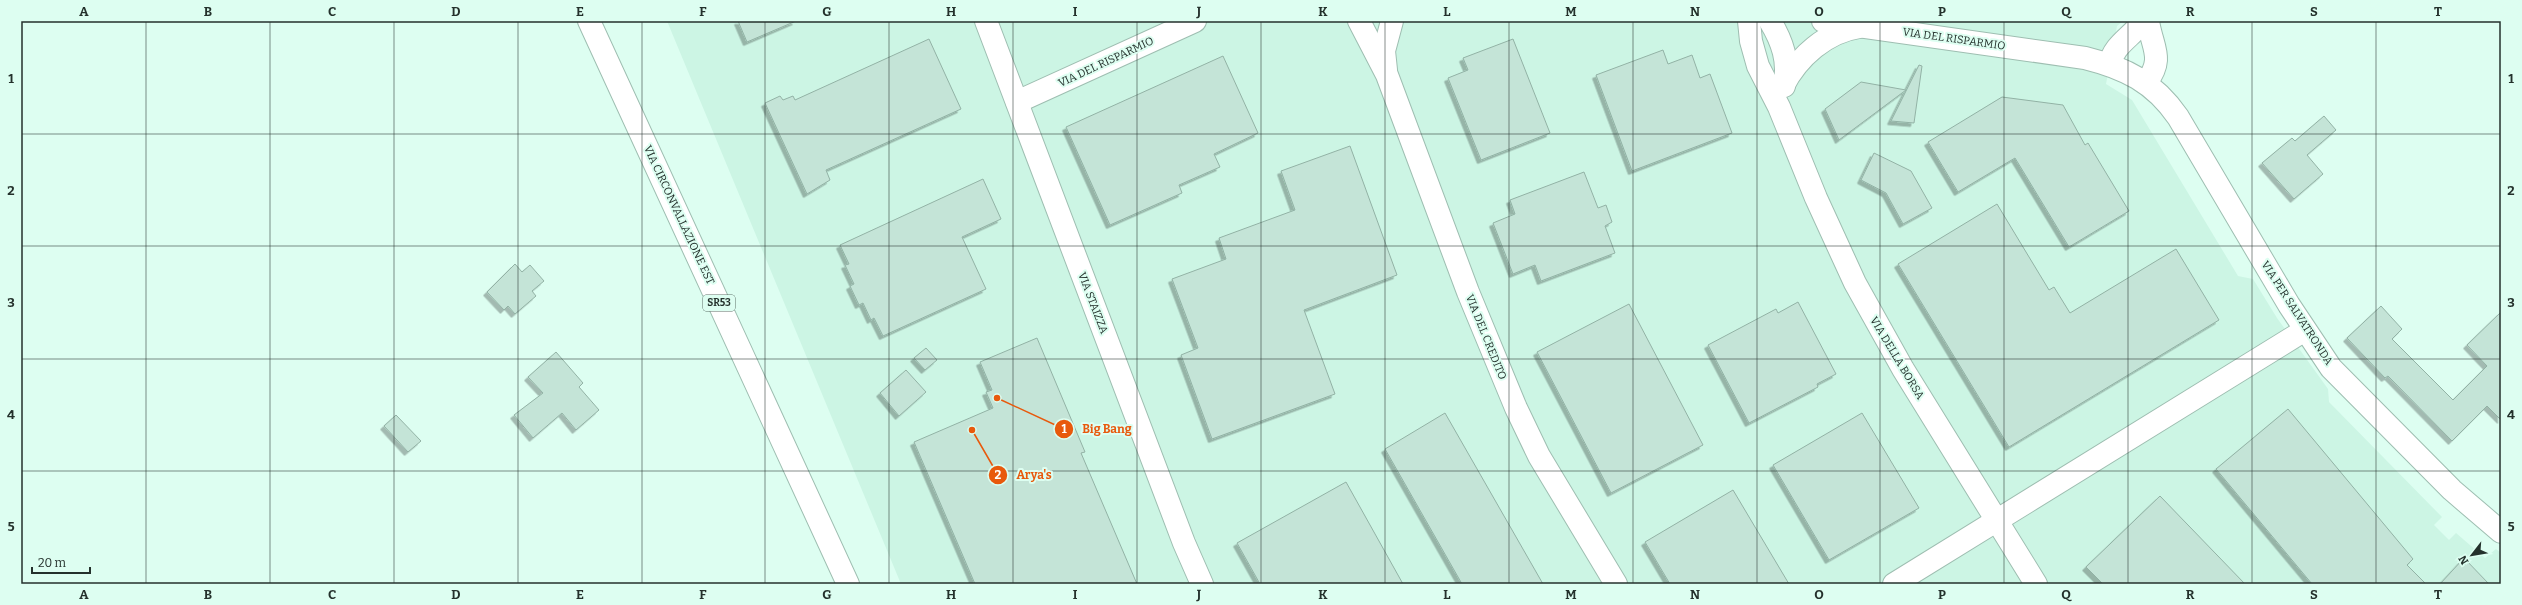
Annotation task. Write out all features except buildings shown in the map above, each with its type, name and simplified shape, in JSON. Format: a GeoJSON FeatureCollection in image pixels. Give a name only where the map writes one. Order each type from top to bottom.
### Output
{"type":"FeatureCollection","features":[{"type":"Feature","properties":{"kind":"street","name":"VIA CIRCONVALLAZIONE EST"},"geometry":{"type":"LineString","coordinates":[[590,21],[848,584]]}},
{"type":"Feature","properties":{"kind":"street","name":"VIA STAIZZA"},"geometry":{"type":"LineString","coordinates":[[986,21],[1181,536],[1202,584]]}},
{"type":"Feature","properties":{"kind":"street","name":"VIA DEL RISPARMIO"},"geometry":{"type":"LineString","coordinates":[[1017,102],[1195,21]]}},
{"type":"Feature","properties":{"kind":"street","name":"VIA DEL CREDITO"},"geometry":{"type":"LineString","coordinates":[[1387,75],[1384,51],[1392,21]]}},
{"type":"Feature","properties":{"kind":"street","name":"VIA DELLA BORSA"},"geometry":{"type":"LineString","coordinates":[[1749,21],[1756,60],[1784,118],[1816,198],[1868,309],[2036,584]]}},
{"type":"Feature","properties":{"kind":"street","name":"VIA DELLA BORSA"},"geometry":{"type":"LineString","coordinates":[[1770,21],[1781,40],[1784,54],[1786,74],[1781,100],[1784,118]]}},
{"type":"Feature","properties":{"kind":"street","name":"VIA DEL RISPARMIO"},"geometry":{"type":"LineString","coordinates":[[1823,21],[2085,58]]}},
{"type":"Feature","properties":{"kind":"street"},"geometry":{"type":"LineString","coordinates":[[2110,64],[2116,49],[2134,33],[2143,21]]}},
{"type":"Feature","properties":{"kind":"street"},"geometry":{"type":"LineString","coordinates":[[2146,83],[2154,71],[2157,60],[2148,21]]}},
{"type":"Feature","properties":{"kind":"street","name":"VIA DEL CREDITO"},"geometry":{"type":"LineString","coordinates":[[1359,22],[1387,75],[1468,292],[1512,398],[1539,456],[1616,584]]}},
{"type":"Feature","properties":{"kind":"street","name":"VIA DELLA BORSA"},"geometry":{"type":"LineString","coordinates":[[1784,86],[1794,69],[1813,48],[1840,33],[1868,27]]}},
{"type":"Feature","properties":{"kind":"street","name":"VIA PER SALVATRONDA"},"geometry":{"type":"LineString","coordinates":[[2085,58],[2110,64],[2128,71],[2146,83],[2168,103],[2178,117],[2305,330],[2331,368],[2358,397],[2452,490],[2501,532]]}},
{"type":"Feature","properties":{"kind":"street"},"geometry":{"type":"LineString","coordinates":[[1894,584],[2305,330]]}},
{"type":"Feature","properties":{"kind":"shaded area"},"geometry":{"type":"Polygon","coordinates":[[[667,21],[2123,21],[2117,26],[2106,84],[2132,100],[2238,276],[2253,279],[2277,318],[2328,389],[2329,402],[2442,517],[2434,525],[2449,540],[2456,533],[2485,558],[2496,549],[2501,553],[2501,584],[901,584],[667,21]]]}},
{"type":"Feature","properties":{"kind":"place","name":"Big Bang"},"geometry":{"type":"Point","coordinates":[997,398]}},
{"type":"Feature","properties":{"kind":"place","name":"Arya's"},"geometry":{"type":"Point","coordinates":[972,430]}}]}
